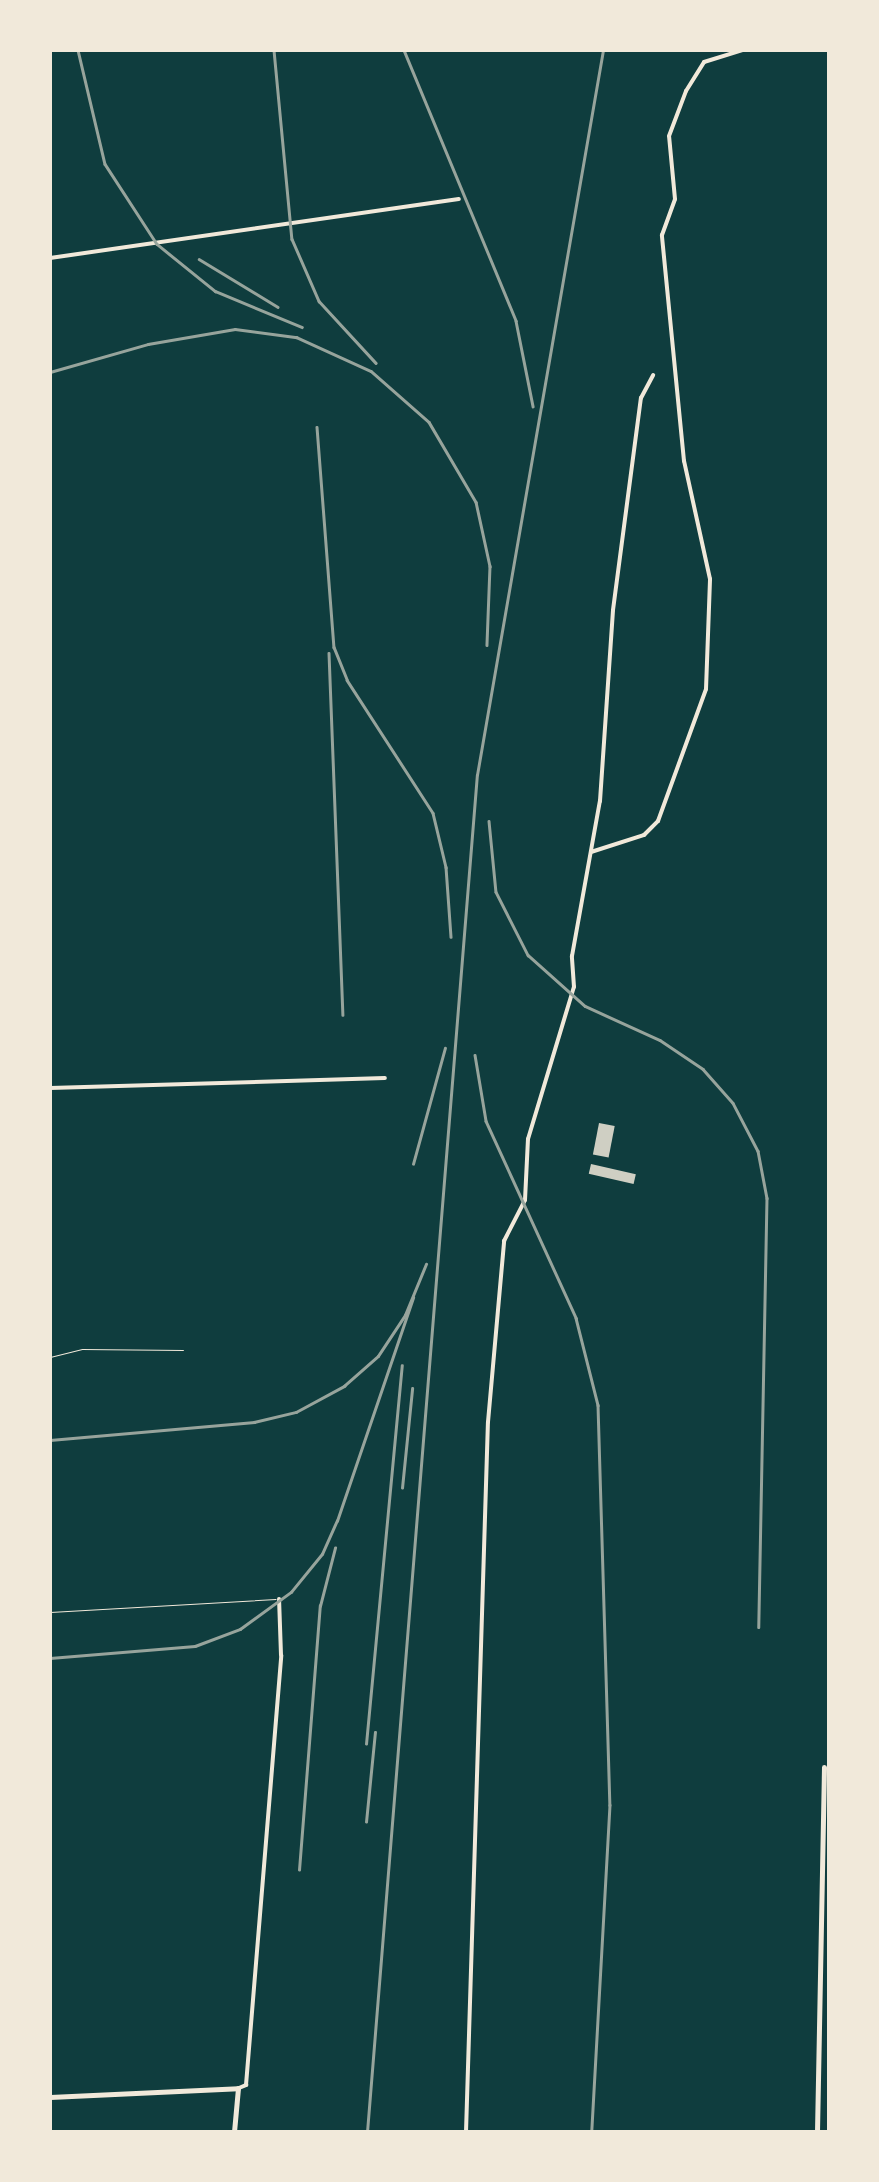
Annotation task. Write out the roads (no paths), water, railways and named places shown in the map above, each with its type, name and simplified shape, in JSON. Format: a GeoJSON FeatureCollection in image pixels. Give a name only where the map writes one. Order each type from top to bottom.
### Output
{"type":"FeatureCollection","features":[{"type":"Feature","properties":{"kind":"street"},"geometry":{"type":"LineString","coordinates":[[592,852],[644,835],[658,822],[706,689],[710,580],[684,461],[662,236],[675,199],[669,136],[686,90],[704,62],[743,50]]}},
{"type":"Feature","properties":{"kind":"street"},"geometry":{"type":"LineString","coordinates":[[50,258],[459,198]]}},
{"type":"Feature","properties":{"kind":"street"},"geometry":{"type":"LineString","coordinates":[[466,2132],[488,1422],[504,1241],[525,1200],[528,1139],[574,987],[572,956],[592,852],[613,610],[641,398],[653,374]]}},
{"type":"Feature","properties":{"kind":"street"},"geometry":{"type":"LineString","coordinates":[[50,1088],[385,1078]]}},
{"type":"Feature","properties":{"kind":"street"},"geometry":{"type":"LineString","coordinates":[[50,2097],[246,2085],[281,1655],[279,1599]]}},
{"type":"Feature","properties":{"kind":"street"},"geometry":{"type":"LineString","coordinates":[[817,2132],[824,1767]]}},
{"type":"Feature","properties":{"kind":"street"},"geometry":{"type":"LineString","coordinates":[[234,2132],[238,2088]]}},
{"type":"Feature","properties":{"kind":"lane"},"geometry":{"type":"LineString","coordinates":[[50,1357],[82,1349],[183,1350]]}},
{"type":"Feature","properties":{"kind":"lane"},"geometry":{"type":"LineString","coordinates":[[50,1612],[279,1599]]}},
{"type":"Feature","properties":{"kind":"railway"},"geometry":{"type":"LineString","coordinates":[[78,50],[105,164],[157,244],[215,291],[302,327]]}},
{"type":"Feature","properties":{"kind":"railway"},"geometry":{"type":"LineString","coordinates":[[274,50],[292,239],[319,301],[376,363]]}},
{"type":"Feature","properties":{"kind":"railway"},"geometry":{"type":"LineString","coordinates":[[404,50],[516,321],[533,406]]}},
{"type":"Feature","properties":{"kind":"railway"},"geometry":{"type":"LineString","coordinates":[[367,2132],[477,775],[603,50]]}},
{"type":"Feature","properties":{"kind":"railway"},"geometry":{"type":"LineString","coordinates":[[199,259],[278,307]]}},
{"type":"Feature","properties":{"kind":"railway"},"geometry":{"type":"LineString","coordinates":[[50,372],[148,344],[235,329],[296,337],[371,371],[429,422],[476,502],[490,566],[487,645]]}},
{"type":"Feature","properties":{"kind":"railway"},"geometry":{"type":"LineString","coordinates":[[317,427],[334,647],[347,680],[433,813],[446,867],[451,937]]}},
{"type":"Feature","properties":{"kind":"railway"},"geometry":{"type":"LineString","coordinates":[[329,653],[343,1015]]}},
{"type":"Feature","properties":{"kind":"railway"},"geometry":{"type":"LineString","coordinates":[[489,821],[496,892],[528,955],[585,1006],[660,1040],[703,1069],[733,1103],[758,1151],[767,1198],[759,1627]]}},
{"type":"Feature","properties":{"kind":"railway"},"geometry":{"type":"LineString","coordinates":[[413,1164],[445,1048]]}},
{"type":"Feature","properties":{"kind":"railway"},"geometry":{"type":"LineString","coordinates":[[475,1055],[486,1121],[576,1318],[598,1405],[610,1805],[592,2132]]}},
{"type":"Feature","properties":{"kind":"railway"},"geometry":{"type":"LineString","coordinates":[[50,1440],[254,1422],[296,1412],[344,1386],[378,1356],[405,1315],[426,1264]]}},
{"type":"Feature","properties":{"kind":"railway"},"geometry":{"type":"LineString","coordinates":[[50,1658],[195,1646],[240,1629],[291,1592],[322,1554],[337,1521],[413,1298]]}},
{"type":"Feature","properties":{"kind":"railway"},"geometry":{"type":"LineString","coordinates":[[366,1744],[402,1366]]}},
{"type":"Feature","properties":{"kind":"railway"},"geometry":{"type":"LineString","coordinates":[[402,1488],[412,1389]]}},
{"type":"Feature","properties":{"kind":"railway"},"geometry":{"type":"LineString","coordinates":[[299,1870],[320,1606],[335,1548]]}},
{"type":"Feature","properties":{"kind":"railway"},"geometry":{"type":"LineString","coordinates":[[366,1822],[375,1732]]}}]}
